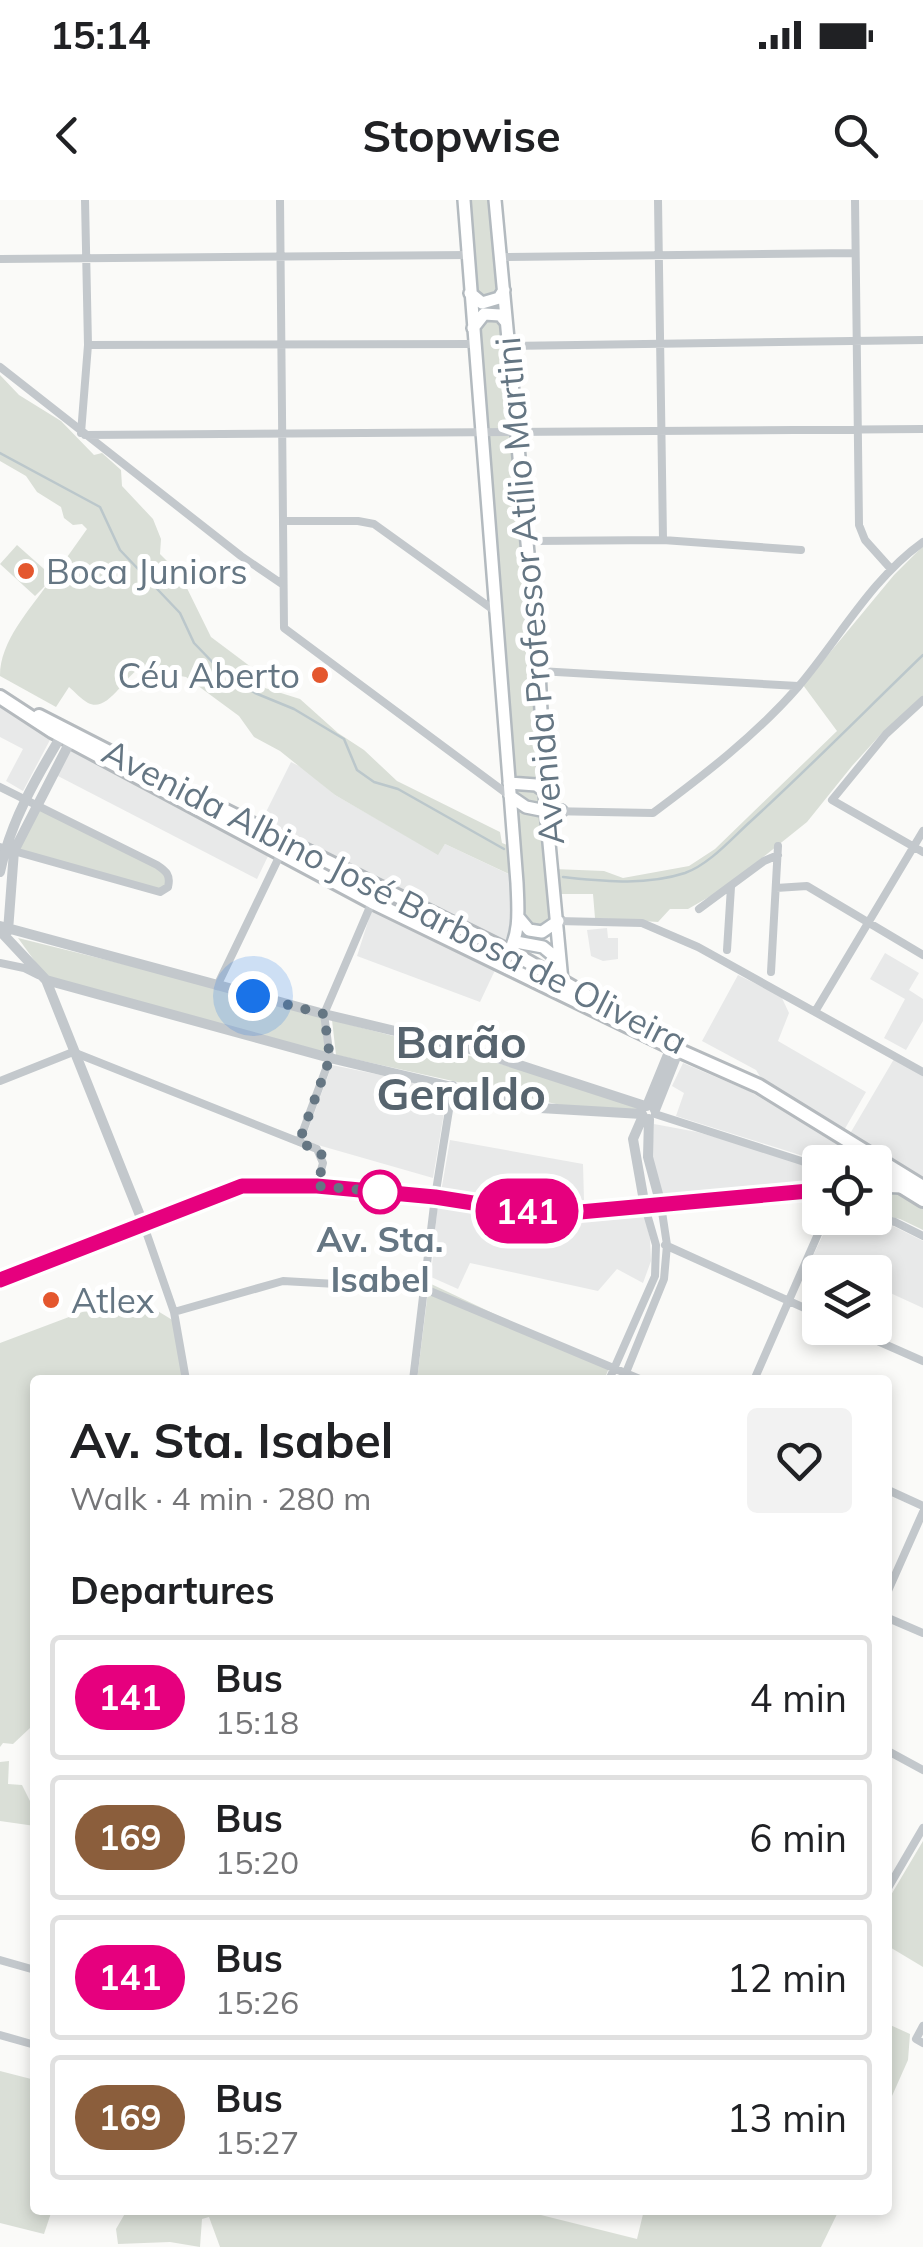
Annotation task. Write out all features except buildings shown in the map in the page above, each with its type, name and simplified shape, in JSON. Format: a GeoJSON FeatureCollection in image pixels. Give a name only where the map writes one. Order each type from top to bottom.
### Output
{"type":"FeatureCollection","features":[{"type":"Feature","properties":{"kind":"main road","name":"Avenida Professor Atílio Martini"},"geometry":{"type":"LineString","coordinates":[[464,200],[519,918],[509,952]]}},
{"type":"Feature","properties":{"kind":"main road","name":"Avenida Professor Atílio Martini"},"geometry":{"type":"LineString","coordinates":[[495,200],[539,671],[546,811],[558,921],[558,972]]}},
{"type":"Feature","properties":{"kind":"main road"},"geometry":{"type":"LineString","coordinates":[[470,293],[482,303],[499,298],[504,290]]}},
{"type":"Feature","properties":{"kind":"main road"},"geometry":{"type":"LineString","coordinates":[[473,328],[484,314],[500,316],[506,322]]}},
{"type":"Feature","properties":{"kind":"main road","name":"Avenida Albino José Barbosa de Oliveira"},"geometry":{"type":"LineString","coordinates":[[0,697],[372,902],[558,972],[677,1045]]}},
{"type":"Feature","properties":{"kind":"main road","name":"Avenida Albino José Barbosa de Oliveira"},"geometry":{"type":"LineString","coordinates":[[68,734],[509,952],[528,978],[753,1077],[759,1086],[856,1145]]}},
{"type":"Feature","properties":{"kind":"main road"},"geometry":{"type":"LineString","coordinates":[[492,779],[508,767]]}},
{"type":"Feature","properties":{"kind":"main road"},"geometry":{"type":"LineString","coordinates":[[510,789],[536,786],[546,792]]}},
{"type":"Feature","properties":{"kind":"main road"},"geometry":{"type":"LineString","coordinates":[[510,789],[526,808],[546,811]]}},
{"type":"Feature","properties":{"kind":"main road"},"geometry":{"type":"LineString","coordinates":[[549,828],[561,811]]}},
{"type":"Feature","properties":{"kind":"main road"},"geometry":{"type":"LineString","coordinates":[[519,918],[529,930],[542,932],[558,921]]}},
{"type":"Feature","properties":{"kind":"main road"},"geometry":{"type":"LineString","coordinates":[[509,952],[544,947],[558,972],[528,978]]}},
{"type":"Feature","properties":{"kind":"main road","name":"Avenida Albino José Barbosa de Oliveira"},"geometry":{"type":"LineString","coordinates":[[892,1167],[923,1187]]}},
{"type":"Feature","properties":{"kind":"main road","name":"Avenida Albino José Barbosa de Oliveira"},"geometry":{"type":"LineString","coordinates":[[892,1173],[902,1187],[923,1200]]}},
{"type":"Feature","properties":{"kind":"main road"},"geometry":{"type":"LineString","coordinates":[[0,1280],[242,1186],[317,1186],[435,1197],[530,1212],[580,1212],[802,1191]]}},
{"type":"Feature","properties":{"kind":"main road"},"geometry":{"type":"LineString","coordinates":[[892,1187],[923,1187]]}},
{"type":"Feature","properties":{"kind":"street"},"geometry":{"type":"LineString","coordinates":[[83,434],[88,345],[85,200]]}},
{"type":"Feature","properties":{"kind":"street"},"geometry":{"type":"LineString","coordinates":[[280,200],[284,628],[510,789]]}},
{"type":"Feature","properties":{"kind":"street"},"geometry":{"type":"LineString","coordinates":[[658,200],[663,540]]}},
{"type":"Feature","properties":{"kind":"street"},"geometry":{"type":"LineString","coordinates":[[855,200],[859,525],[865,540],[890,569]]}},
{"type":"Feature","properties":{"kind":"street"},"geometry":{"type":"LineString","coordinates":[[500,256],[854,253]]}},
{"type":"Feature","properties":{"kind":"street"},"geometry":{"type":"LineString","coordinates":[[0,259],[467,255]]}},
{"type":"Feature","properties":{"kind":"street"},"geometry":{"type":"LineString","coordinates":[[508,346],[923,340]]}},
{"type":"Feature","properties":{"kind":"street"},"geometry":{"type":"LineString","coordinates":[[88,345],[474,344]]}},
{"type":"Feature","properties":{"kind":"street"},"geometry":{"type":"LineString","coordinates":[[0,367],[282,584]]}},
{"type":"Feature","properties":{"kind":"street"},"geometry":{"type":"LineString","coordinates":[[83,434],[923,429]]}},
{"type":"Feature","properties":{"kind":"street"},"geometry":{"type":"LineString","coordinates":[[284,521],[374,524],[495,611]]}},
{"type":"Feature","properties":{"kind":"street"},"geometry":{"type":"LineString","coordinates":[[533,541],[663,540],[801,550]]}},
{"type":"Feature","properties":{"kind":"street"},"geometry":{"type":"LineString","coordinates":[[546,811],[653,812],[768,718],[890,569],[923,542]]}},
{"type":"Feature","properties":{"kind":"street"},"geometry":{"type":"LineString","coordinates":[[539,671],[798,686]]}},
{"type":"Feature","properties":{"kind":"street"},"geometry":{"type":"LineString","coordinates":[[923,700],[886,734],[832,800],[923,852]]}},
{"type":"Feature","properties":{"kind":"street"},"geometry":{"type":"LineString","coordinates":[[0,872],[6,849],[68,734]]}},
{"type":"Feature","properties":{"kind":"street"},"geometry":{"type":"LineString","coordinates":[[0,786],[157,865],[169,881],[164,891],[154,891],[6,849]]}},
{"type":"Feature","properties":{"kind":"street"},"geometry":{"type":"LineString","coordinates":[[816,1010],[923,831]]}},
{"type":"Feature","properties":{"kind":"street"},"geometry":{"type":"LineString","coordinates":[[6,849],[3,929],[46,980],[143,1223],[174,1312],[185,1375]]}},
{"type":"Feature","properties":{"kind":"street"},"geometry":{"type":"LineString","coordinates":[[699,908],[778,850],[771,972]]}},
{"type":"Feature","properties":{"kind":"street"},"geometry":{"type":"LineString","coordinates":[[217,986],[280,853]]}},
{"type":"Feature","properties":{"kind":"street"},"geometry":{"type":"LineString","coordinates":[[776,888],[808,886],[923,955]]}},
{"type":"Feature","properties":{"kind":"street"},"geometry":{"type":"LineString","coordinates":[[728,950],[732,887]]}},
{"type":"Feature","properties":{"kind":"street"},"geometry":{"type":"LineString","coordinates":[[299,1142],[330,1058],[324,1014],[372,902]]}},
{"type":"Feature","properties":{"kind":"street"},"geometry":{"type":"LineString","coordinates":[[558,921],[642,923],[698,947],[923,1072]]}},
{"type":"Feature","properties":{"kind":"street"},"geometry":{"type":"LineString","coordinates":[[3,929],[470,1050],[802,1161]]}},
{"type":"Feature","properties":{"kind":"street"},"geometry":{"type":"LineString","coordinates":[[0,963],[24,968],[46,980],[330,1058],[540,1108],[648,1112]]}},
{"type":"Feature","properties":{"kind":"street"},"geometry":{"type":"LineString","coordinates":[[610,1375],[655,1276],[656,1244],[632,1139],[677,1045]]}},
{"type":"Feature","properties":{"kind":"street"},"geometry":{"type":"LineString","coordinates":[[0,1081],[73,1052],[321,1152],[323,1164],[317,1186]]}},
{"type":"Feature","properties":{"kind":"street"},"geometry":{"type":"LineString","coordinates":[[414,1375],[453,1085]]}},
{"type":"Feature","properties":{"kind":"street"},"geometry":{"type":"LineString","coordinates":[[624,1375],[664,1279],[668,1245],[648,1157],[648,1112]]}},
{"type":"Feature","properties":{"kind":"street"},"geometry":{"type":"LineString","coordinates":[[892,1222],[923,1236]]}},
{"type":"Feature","properties":{"kind":"street"},"geometry":{"type":"LineString","coordinates":[[756,1375],[818,1235]]}},
{"type":"Feature","properties":{"kind":"street"},"geometry":{"type":"LineString","coordinates":[[656,1244],[668,1245],[802,1307]]}},
{"type":"Feature","properties":{"kind":"street"},"geometry":{"type":"LineString","coordinates":[[174,1312],[283,1281],[425,1289],[623,1375]]}},
{"type":"Feature","properties":{"kind":"street"},"geometry":{"type":"LineString","coordinates":[[887,1345],[923,1361]]}},
{"type":"Feature","properties":{"kind":"street"},"geometry":{"type":"LineString","coordinates":[[892,1492],[923,1509],[892,1582]]}},
{"type":"Feature","properties":{"kind":"street"},"geometry":{"type":"LineString","coordinates":[[892,1620],[923,1633]]}},
{"type":"Feature","properties":{"kind":"street"},"geometry":{"type":"LineString","coordinates":[[892,1754],[923,1770]]}},
{"type":"Feature","properties":{"kind":"street"},"geometry":{"type":"LineString","coordinates":[[892,1881],[923,1828]]}},
{"type":"Feature","properties":{"kind":"street"},"geometry":{"type":"LineString","coordinates":[[0,1960],[30,1969]]}},
{"type":"Feature","properties":{"kind":"street"},"geometry":{"type":"LineString","coordinates":[[920,2041],[923,2026]]}},
{"type":"Feature","properties":{"kind":"street"},"geometry":{"type":"LineString","coordinates":[[0,2036],[30,2044]]}},
{"type":"Feature","properties":{"kind":"shaded area"},"geometry":{"type":"Polygon","coordinates":[[[465,200],[492,200],[531,682],[554,869],[604,871],[623,878],[689,866],[715,849],[837,731],[803,685],[894,575],[923,546],[923,697],[882,733],[807,822],[723,889],[688,909],[670,909],[658,922],[595,918],[593,894],[553,894],[555,920],[549,927],[529,928],[521,916],[465,200]]]}},
{"type":"Feature","properties":{"kind":"shaded area"},"geometry":{"type":"Polygon","coordinates":[[[0,375],[19,395],[61,421],[94,455],[102,453],[121,470],[122,486],[153,519],[161,539],[160,554],[180,574],[211,637],[251,667],[265,688],[300,699],[397,781],[500,832],[502,843],[510,846],[513,876],[445,844],[438,855],[335,795],[280,751],[254,737],[239,716],[186,677],[139,669],[102,703],[88,703],[69,687],[56,707],[0,676],[10,639],[49,582],[35,596],[0,564],[17,545],[53,577],[87,529],[64,518],[61,507],[37,492],[26,476],[0,461],[0,375]]]}},
{"type":"Feature","properties":{"kind":"shaded area"},"geometry":{"type":"Polygon","coordinates":[[[0,706],[51,738],[23,791],[6,781],[23,749],[0,737],[0,706]]]}},
{"type":"Feature","properties":{"kind":"shaded area"},"geometry":{"type":"Polygon","coordinates":[[[72,746],[270,852],[257,879],[56,775],[72,746]]]}},
{"type":"Feature","properties":{"kind":"shaded area"},"geometry":{"type":"Polygon","coordinates":[[[291,762],[335,795],[438,854],[445,844],[517,878],[519,918],[508,947],[262,820],[291,762]]]}},
{"type":"Feature","properties":{"kind":"shaded area"},"geometry":{"type":"Polygon","coordinates":[[[37,804],[156,866],[168,877],[163,890],[18,849],[37,804]]]}},
{"type":"Feature","properties":{"kind":"shaded area"},"geometry":{"type":"Polygon","coordinates":[[[373,906],[497,966],[480,1002],[357,956],[373,906]]]}},
{"type":"Feature","properties":{"kind":"shaded area"},"geometry":{"type":"Polygon","coordinates":[[[607,928],[608,938],[618,938],[618,959],[603,961],[591,956],[587,930],[607,928]]]}},
{"type":"Feature","properties":{"kind":"shaded area"},"geometry":{"type":"Polygon","coordinates":[[[18,938],[324,1014],[327,1054],[47,978],[18,938]]]}},
{"type":"Feature","properties":{"kind":"shaded area"},"geometry":{"type":"Polygon","coordinates":[[[885,953],[919,973],[909,990],[923,999],[923,1021],[906,1050],[884,1038],[905,999],[870,979],[885,953]]]}},
{"type":"Feature","properties":{"kind":"shaded area"},"geometry":{"type":"Polygon","coordinates":[[[738,975],[781,996],[789,1013],[778,1041],[866,1092],[843,1132],[764,1083],[756,1070],[702,1041],[738,975]]]}},
{"type":"Feature","properties":{"kind":"shaded area"},"geometry":{"type":"Polygon","coordinates":[[[332,1020],[546,1076],[638,1106],[637,1111],[565,1106],[336,1055],[332,1020]]]}},
{"type":"Feature","properties":{"kind":"shaded area"},"geometry":{"type":"Polygon","coordinates":[[[894,1059],[923,1076],[923,1182],[892,1163],[892,1145],[861,1145],[848,1137],[894,1059]]]}},
{"type":"Feature","properties":{"kind":"shaded area"},"geometry":{"type":"Polygon","coordinates":[[[683,1063],[749,1091],[842,1145],[802,1145],[802,1156],[676,1116],[684,1093],[672,1086],[683,1063]]]}},
{"type":"Feature","properties":{"kind":"shaded area"},"geometry":{"type":"Polygon","coordinates":[[[332,1065],[448,1089],[433,1178],[304,1141],[332,1065]]]}},
{"type":"Feature","properties":{"kind":"shaded area"},"geometry":{"type":"Polygon","coordinates":[[[654,1124],[802,1162],[802,1183],[662,1196],[652,1157],[654,1124]]]}},
{"type":"Feature","properties":{"kind":"shaded area"},"geometry":{"type":"Polygon","coordinates":[[[450,1140],[583,1164],[584,1200],[532,1202],[441,1192],[450,1140]]]}},
{"type":"Feature","properties":{"kind":"shaded area"},"geometry":{"type":"Polygon","coordinates":[[[892,1193],[905,1195],[923,1206],[923,1230],[892,1217],[892,1193]]]}},
{"type":"Feature","properties":{"kind":"shaded area"},"geometry":{"type":"Polygon","coordinates":[[[438,1201],[526,1215],[643,1209],[651,1261],[643,1283],[617,1269],[598,1291],[470,1263],[458,1289],[431,1277],[438,1201]]]}},
{"type":"Feature","properties":{"kind":"shaded area"},"geometry":{"type":"Polygon","coordinates":[[[893,1226],[923,1241],[923,1308],[892,1294],[892,1255],[813,1255],[823,1235],[892,1235],[893,1226]]]}},
{"type":"Feature","properties":{"kind":"shaded area"},"geometry":{"type":"Polygon","coordinates":[[[429,1283],[609,1368],[606,1375],[418,1375],[429,1283]]]}},
{"type":"Feature","properties":{"kind":"shaded area"},"geometry":{"type":"Polygon","coordinates":[[[130,1294],[174,1321],[184,1375],[30,1375],[30,1728],[13,1744],[3,1743],[0,1747],[0,1343],[130,1294]]]}},
{"type":"Feature","properties":{"kind":"shaded area"},"geometry":{"type":"Polygon","coordinates":[[[9,1761],[8,1784],[22,1785],[30,1801],[30,1825],[0,1821],[0,1762],[9,1761]]]}},
{"type":"Feature","properties":{"kind":"shaded area"},"geometry":{"type":"Polygon","coordinates":[[[923,1841],[923,1967],[892,1948],[892,1893],[923,1841]]]}},
{"type":"Feature","properties":{"kind":"shaded area"},"geometry":{"type":"Polygon","coordinates":[[[892,2026],[910,2034],[908,2060],[892,2096],[892,2026]]]}},
{"type":"Feature","properties":{"kind":"shaded area"},"geometry":{"type":"Polygon","coordinates":[[[0,2071],[30,2079],[30,2215],[50,2215],[44,2234],[0,2223],[0,2071]]]}},
{"type":"Feature","properties":{"kind":"shaded area"},"geometry":{"type":"Polygon","coordinates":[[[124,2215],[541,2215],[637,2239],[643,2215],[837,2215],[821,2247],[220,2247],[209,2217],[202,2219],[200,2247],[170,2242],[118,2244],[116,2229],[124,2215]]]}},
{"type":"Feature","properties":{"kind":"waterway"},"geometry":{"type":"LineString","coordinates":[[0,453],[100,507],[120,550],[180,613],[194,643],[221,671],[344,739],[357,770],[374,782],[398,789],[504,849]]}},
{"type":"Feature","properties":{"kind":"waterway"},"geometry":{"type":"LineString","coordinates":[[563,877],[655,880],[685,873],[703,863],[923,655]]}},
{"type":"Feature","properties":{"kind":"bus line","name":"141"},"geometry":{"type":"LineString","coordinates":[[0,1280],[242,1186],[317,1186],[435,1197],[530,1212],[580,1212],[802,1192]]}},
{"type":"Feature","properties":{"kind":"place","name":"Boca Juniors"},"geometry":{"type":"Point","coordinates":[26,571]}},
{"type":"Feature","properties":{"kind":"place","name":"Céu Aberto"},"geometry":{"type":"Point","coordinates":[320,675]}},
{"type":"Feature","properties":{"kind":"place","name":"Av. Sta. Isabel"},"geometry":{"type":"Point","coordinates":[380,1192]}},
{"type":"Feature","properties":{"kind":"place","name":"Atlex"},"geometry":{"type":"Point","coordinates":[51,1300]}},
{"type":"Feature","properties":{"kind":"district","name":"Barão Geraldo"},"geometry":{"type":"Point","coordinates":[461,1067]}},
{"type":"Feature","properties":{"kind":"route"},"geometry":{"type":"LineString","coordinates":[[253,996],[324,1014],[330,1058],[299,1142],[321,1152],[323,1164],[317,1186],[385,1192],[380,1192]]}}]}
